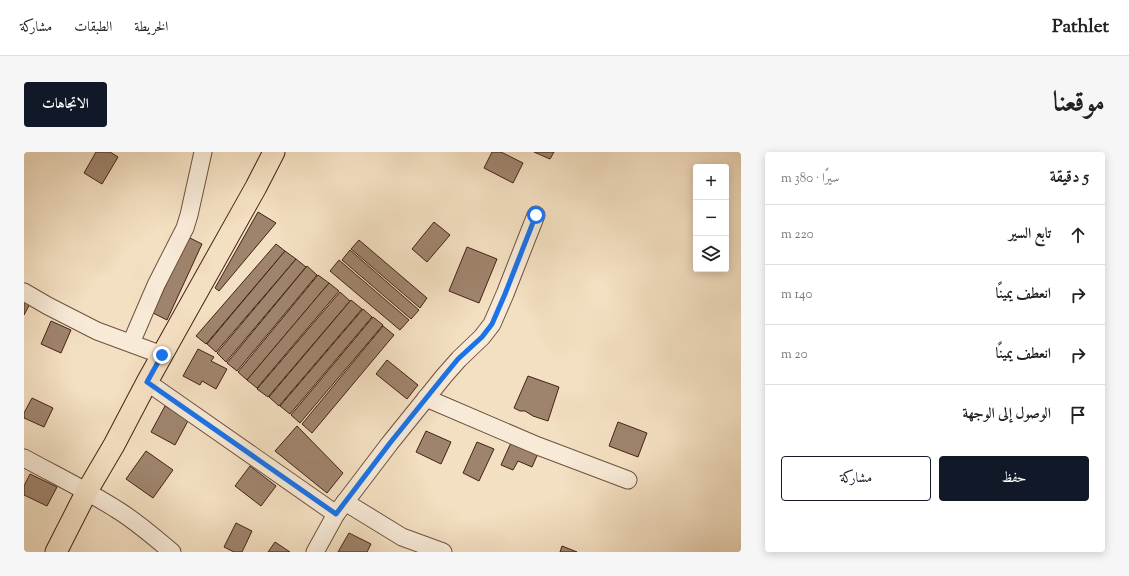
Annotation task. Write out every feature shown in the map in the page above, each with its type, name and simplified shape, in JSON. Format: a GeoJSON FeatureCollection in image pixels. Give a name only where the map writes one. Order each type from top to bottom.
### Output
{"type":"FeatureCollection","features":[{"type":"Feature","properties":{"kind":"main road"},"geometry":{"type":"LineString","coordinates":[[56,552],[86,491],[114,445],[147,382],[274,152]]}},
{"type":"Feature","properties":{"kind":"street"},"geometry":{"type":"LineString","coordinates":[[131,343],[156,285],[185,228],[203,152]]}},
{"type":"Feature","properties":{"kind":"street"},"geometry":{"type":"LineString","coordinates":[[315,552],[340,508],[390,443],[458,359],[482,337],[492,324],[536,215]]}},
{"type":"Feature","properties":{"kind":"street"},"geometry":{"type":"LineString","coordinates":[[24,292],[97,331],[162,355]]}},
{"type":"Feature","properties":{"kind":"street"},"geometry":{"type":"LineString","coordinates":[[147,382],[340,508],[402,537],[443,552]]}},
{"type":"Feature","properties":{"kind":"street"},"geometry":{"type":"LineString","coordinates":[[426,398],[538,446],[628,480]]}},
{"type":"Feature","properties":{"kind":"street"},"geometry":{"type":"LineString","coordinates":[[24,458],[117,509],[172,552]]}},
{"type":"Feature","properties":{"kind":"building"},"geometry":{"type":"Polygon","coordinates":[[[96,152],[110,152],[118,157],[102,184],[84,173],[96,152]]]}},
{"type":"Feature","properties":{"kind":"building"},"geometry":{"type":"Polygon","coordinates":[[[492,152],[501,152],[523,163],[513,183],[484,168],[492,152]]]}},
{"type":"Feature","properties":{"kind":"building"},"geometry":{"type":"Polygon","coordinates":[[[534,152],[554,152],[550,159],[534,152]]]}},
{"type":"Feature","properties":{"kind":"building"},"geometry":{"type":"Polygon","coordinates":[[[258,212],[276,223],[219,291],[215,288],[258,212]]]}},
{"type":"Feature","properties":{"kind":"building"},"geometry":{"type":"Polygon","coordinates":[[[434,222],[450,235],[427,262],[412,249],[434,222]]]}},
{"type":"Feature","properties":{"kind":"building"},"geometry":{"type":"Polygon","coordinates":[[[188,237],[202,244],[167,320],[153,313],[188,237]]]}},
{"type":"Feature","properties":{"kind":"building"},"geometry":{"type":"Polygon","coordinates":[[[359,240],[427,298],[420,308],[351,249],[359,240]]]}},
{"type":"Feature","properties":{"kind":"building"},"geometry":{"type":"Polygon","coordinates":[[[276,244],[285,251],[206,344],[196,336],[276,244]]]}},
{"type":"Feature","properties":{"kind":"building"},"geometry":{"type":"Polygon","coordinates":[[[467,247],[497,259],[479,303],[449,291],[467,247]]]}},
{"type":"Feature","properties":{"kind":"building"},"geometry":{"type":"Polygon","coordinates":[[[350,250],[419,310],[411,319],[342,260],[350,250]]]}},
{"type":"Feature","properties":{"kind":"building"},"geometry":{"type":"Polygon","coordinates":[[[285,251],[296,259],[216,352],[207,344],[285,251]]]}},
{"type":"Feature","properties":{"kind":"building"},"geometry":{"type":"Polygon","coordinates":[[[296,259],[306,267],[226,362],[217,353],[296,259]]]}},
{"type":"Feature","properties":{"kind":"building"},"geometry":{"type":"Polygon","coordinates":[[[339,260],[409,320],[400,330],[330,271],[339,260]]]}},
{"type":"Feature","properties":{"kind":"building"},"geometry":{"type":"Polygon","coordinates":[[[307,266],[317,275],[237,371],[227,363],[307,266]]]}},
{"type":"Feature","properties":{"kind":"building"},"geometry":{"type":"Polygon","coordinates":[[[318,275],[329,283],[247,380],[238,372],[318,275]]]}},
{"type":"Feature","properties":{"kind":"building"},"geometry":{"type":"Polygon","coordinates":[[[329,283],[339,291],[257,388],[247,380],[329,283]]]}},
{"type":"Feature","properties":{"kind":"building"},"geometry":{"type":"Polygon","coordinates":[[[340,292],[350,301],[268,397],[257,389],[340,292]]]}},
{"type":"Feature","properties":{"kind":"building"},"geometry":{"type":"Polygon","coordinates":[[[24,295],[32,300],[24,315],[24,295]]]}},
{"type":"Feature","properties":{"kind":"building"},"geometry":{"type":"Polygon","coordinates":[[[351,300],[362,309],[279,406],[269,397],[351,300]]]}},
{"type":"Feature","properties":{"kind":"building"},"geometry":{"type":"Polygon","coordinates":[[[363,309],[372,317],[290,414],[280,406],[363,309]]]}},
{"type":"Feature","properties":{"kind":"building"},"geometry":{"type":"Polygon","coordinates":[[[373,317],[383,325],[300,423],[291,415],[373,317]]]}},
{"type":"Feature","properties":{"kind":"building"},"geometry":{"type":"Polygon","coordinates":[[[51,321],[71,330],[61,353],[41,344],[51,321]]]}},
{"type":"Feature","properties":{"kind":"building"},"geometry":{"type":"Polygon","coordinates":[[[383,326],[394,335],[312,433],[302,424],[383,326]]]}},
{"type":"Feature","properties":{"kind":"building"},"geometry":{"type":"Polygon","coordinates":[[[198,349],[214,357],[211,361],[227,369],[216,389],[202,381],[200,385],[183,376],[198,349]]]}},
{"type":"Feature","properties":{"kind":"building"},"geometry":{"type":"Polygon","coordinates":[[[387,360],[418,385],[407,399],[376,374],[387,360]]]}},
{"type":"Feature","properties":{"kind":"building"},"geometry":{"type":"Polygon","coordinates":[[[528,376],[559,387],[548,421],[514,408],[528,376]]]}},
{"type":"Feature","properties":{"kind":"building"},"geometry":{"type":"Polygon","coordinates":[[[32,398],[53,408],[44,427],[24,418],[24,413],[32,398]]]}},
{"type":"Feature","properties":{"kind":"building"},"geometry":{"type":"Polygon","coordinates":[[[165,406],[189,419],[175,445],[151,432],[165,406]]]}},
{"type":"Feature","properties":{"kind":"building"},"geometry":{"type":"Polygon","coordinates":[[[618,422],[647,433],[638,457],[609,446],[618,422]]]}},
{"type":"Feature","properties":{"kind":"building"},"geometry":{"type":"Polygon","coordinates":[[[297,426],[343,473],[327,493],[275,451],[297,426]]]}},
{"type":"Feature","properties":{"kind":"building"},"geometry":{"type":"Polygon","coordinates":[[[426,431],[451,442],[441,464],[416,452],[426,431]]]}},
{"type":"Feature","properties":{"kind":"building"},"geometry":{"type":"Polygon","coordinates":[[[514,436],[540,449],[532,467],[518,461],[513,470],[501,465],[514,436]]]}},
{"type":"Feature","properties":{"kind":"building"},"geometry":{"type":"Polygon","coordinates":[[[477,442],[494,449],[479,481],[463,473],[477,442]]]}},
{"type":"Feature","properties":{"kind":"building"},"geometry":{"type":"Polygon","coordinates":[[[146,451],[173,470],[153,498],[126,479],[146,451]]]}},
{"type":"Feature","properties":{"kind":"building"},"geometry":{"type":"Polygon","coordinates":[[[250,466],[276,486],[261,506],[235,486],[250,466]]]}},
{"type":"Feature","properties":{"kind":"building"},"geometry":{"type":"Polygon","coordinates":[[[30,474],[57,487],[47,506],[24,495],[24,486],[30,474]]]}},
{"type":"Feature","properties":{"kind":"building"},"geometry":{"type":"Polygon","coordinates":[[[236,523],[252,531],[242,552],[234,552],[224,547],[236,523]]]}},
{"type":"Feature","properties":{"kind":"building"},"geometry":{"type":"Polygon","coordinates":[[[349,533],[371,544],[367,552],[338,552],[349,533]]]}},
{"type":"Feature","properties":{"kind":"building"},"geometry":{"type":"Polygon","coordinates":[[[275,542],[290,552],[268,552],[275,542]]]}},
{"type":"Feature","properties":{"kind":"building"},"geometry":{"type":"Polygon","coordinates":[[[562,546],[577,552],[560,552],[562,546]]]}},
{"type":"Feature","properties":{"kind":"route"},"geometry":{"type":"LineString","coordinates":[[162,355],[147,382],[336,514],[390,443],[444,376],[458,359],[482,337],[492,324],[536,215]]}}]}
